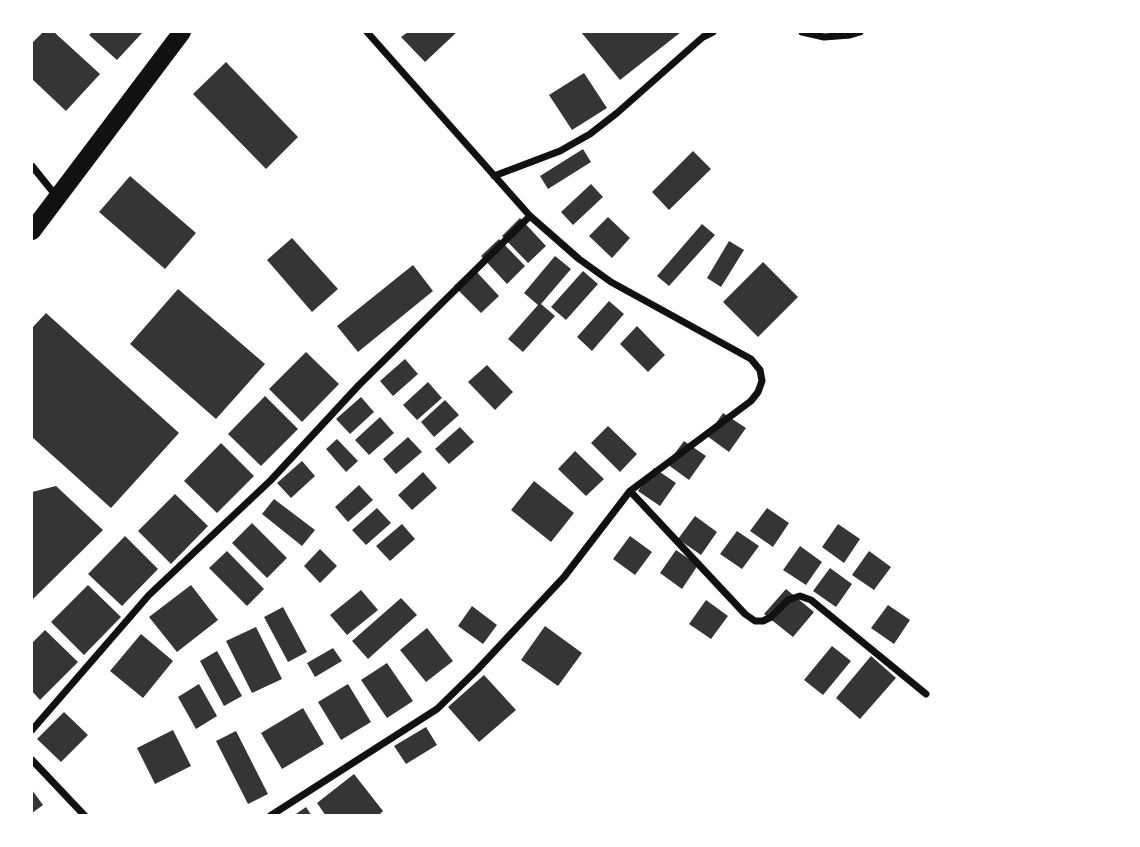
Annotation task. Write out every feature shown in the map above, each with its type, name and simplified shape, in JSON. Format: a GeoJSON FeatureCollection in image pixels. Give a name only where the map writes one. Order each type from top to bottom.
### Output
{"type":"FeatureCollection","features":[{"type":"Feature","properties":{"kind":"main road"},"geometry":{"type":"LineString","coordinates":[[32,231],[181,32]]}},
{"type":"Feature","properties":{"kind":"street"},"geometry":{"type":"LineString","coordinates":[[270,816],[437,709],[564,578],[630,491],[751,401],[762,381],[760,370],[751,359],[611,282],[579,259],[530,216],[367,32]]}},
{"type":"Feature","properties":{"kind":"street"},"geometry":{"type":"LineString","coordinates":[[494,176],[560,151],[590,134],[617,113],[700,34],[713,32]]}},
{"type":"Feature","properties":{"kind":"street"},"geometry":{"type":"LineString","coordinates":[[802,32],[824,37],[860,32]]}},
{"type":"Feature","properties":{"kind":"street"},"geometry":{"type":"LineString","coordinates":[[32,166],[58,197]]}},
{"type":"Feature","properties":{"kind":"street"},"geometry":{"type":"LineString","coordinates":[[32,730],[149,595],[271,480],[359,385],[530,216]]}},
{"type":"Feature","properties":{"kind":"street"},"geometry":{"type":"LineString","coordinates":[[630,491],[745,614],[755,621],[771,617],[788,600],[800,596],[811,600],[926,694]]}},
{"type":"Feature","properties":{"kind":"street"},"geometry":{"type":"LineString","coordinates":[[32,760],[85,816]]}},
{"type":"Feature","properties":{"kind":"building"},"geometry":{"type":"Polygon","coordinates":[[[43,32],[54,32],[100,74],[66,111],[32,79],[32,43],[43,32]]]}},
{"type":"Feature","properties":{"kind":"building"},"geometry":{"type":"Polygon","coordinates":[[[92,32],[143,32],[117,60],[89,35],[92,32]]]}},
{"type":"Feature","properties":{"kind":"building"},"geometry":{"type":"Polygon","coordinates":[[[408,32],[457,32],[425,62],[401,37],[408,32]]]}},
{"type":"Feature","properties":{"kind":"building"},"geometry":{"type":"Polygon","coordinates":[[[581,32],[681,32],[620,80],[581,32]]]}},
{"type":"Feature","properties":{"kind":"building"},"geometry":{"type":"Polygon","coordinates":[[[226,62],[298,137],[266,169],[193,94],[226,62]]]}},
{"type":"Feature","properties":{"kind":"building"},"geometry":{"type":"Polygon","coordinates":[[[584,73],[607,108],[572,130],[549,95],[584,73]]]}},
{"type":"Feature","properties":{"kind":"building"},"geometry":{"type":"Polygon","coordinates":[[[583,149],[591,162],[548,189],[540,176],[583,149]]]}},
{"type":"Feature","properties":{"kind":"building"},"geometry":{"type":"Polygon","coordinates":[[[693,151],[711,169],[669,210],[652,192],[693,151]]]}},
{"type":"Feature","properties":{"kind":"building"},"geometry":{"type":"Polygon","coordinates":[[[130,176],[196,233],[165,269],[99,212],[130,176]]]}},
{"type":"Feature","properties":{"kind":"building"},"geometry":{"type":"Polygon","coordinates":[[[591,184],[603,197],[573,225],[561,212],[591,184]]]}},
{"type":"Feature","properties":{"kind":"building"},"geometry":{"type":"Polygon","coordinates":[[[608,217],[630,238],[612,258],[589,236],[608,217]]]}},
{"type":"Feature","properties":{"kind":"building"},"geometry":{"type":"Polygon","coordinates":[[[520,218],[546,246],[528,263],[502,236],[520,218]]]}},
{"type":"Feature","properties":{"kind":"building"},"geometry":{"type":"Polygon","coordinates":[[[702,224],[715,235],[669,286],[657,276],[702,224]]]}},
{"type":"Feature","properties":{"kind":"building"},"geometry":{"type":"Polygon","coordinates":[[[292,238],[338,289],[312,312],[267,260],[292,238]]]}},
{"type":"Feature","properties":{"kind":"building"},"geometry":{"type":"Polygon","coordinates":[[[499,239],[525,266],[507,284],[481,256],[499,239]]]}},
{"type":"Feature","properties":{"kind":"building"},"geometry":{"type":"Polygon","coordinates":[[[729,241],[744,250],[721,287],[707,278],[729,241]]]}},
{"type":"Feature","properties":{"kind":"building"},"geometry":{"type":"Polygon","coordinates":[[[555,256],[571,269],[541,304],[555,316],[523,352],[508,339],[538,305],[524,293],[555,256]]]}},
{"type":"Feature","properties":{"kind":"building"},"geometry":{"type":"Polygon","coordinates":[[[763,262],[798,297],[758,337],[723,302],[763,262]]]}},
{"type":"Feature","properties":{"kind":"building"},"geometry":{"type":"Polygon","coordinates":[[[413,265],[433,291],[358,352],[337,326],[413,265]]]}},
{"type":"Feature","properties":{"kind":"building"},"geometry":{"type":"Polygon","coordinates":[[[473,268],[499,296],[481,313],[454,286],[473,268]]]}},
{"type":"Feature","properties":{"kind":"building"},"geometry":{"type":"Polygon","coordinates":[[[583,271],[598,284],[566,320],[551,307],[583,271]]]}},
{"type":"Feature","properties":{"kind":"building"},"geometry":{"type":"Polygon","coordinates":[[[178,289],[265,364],[216,419],[130,344],[178,289]]]}},
{"type":"Feature","properties":{"kind":"building"},"geometry":{"type":"Polygon","coordinates":[[[609,301],[624,314],[592,351],[577,337],[609,301]]]}},
{"type":"Feature","properties":{"kind":"building"},"geometry":{"type":"Polygon","coordinates":[[[46,313],[179,433],[111,508],[32,437],[32,328],[46,313]]]}},
{"type":"Feature","properties":{"kind":"building"},"geometry":{"type":"Polygon","coordinates":[[[637,326],[665,355],[648,372],[620,344],[637,326]]]}},
{"type":"Feature","properties":{"kind":"building"},"geometry":{"type":"Polygon","coordinates":[[[306,352],[339,384],[302,422],[269,389],[306,352]]]}},
{"type":"Feature","properties":{"kind":"building"},"geometry":{"type":"Polygon","coordinates":[[[405,359],[418,374],[393,396],[380,381],[405,359]]]}},
{"type":"Feature","properties":{"kind":"building"},"geometry":{"type":"Polygon","coordinates":[[[487,365],[513,392],[495,410],[468,382],[487,365]]]}},
{"type":"Feature","properties":{"kind":"building"},"geometry":{"type":"Polygon","coordinates":[[[428,382],[442,398],[417,420],[403,405],[428,382]]]}},
{"type":"Feature","properties":{"kind":"building"},"geometry":{"type":"Polygon","coordinates":[[[265,396],[298,429],[261,466],[228,434],[265,396]]]}},
{"type":"Feature","properties":{"kind":"building"},"geometry":{"type":"Polygon","coordinates":[[[361,397],[374,412],[350,434],[336,419],[361,397]]]}},
{"type":"Feature","properties":{"kind":"building"},"geometry":{"type":"Polygon","coordinates":[[[445,400],[459,415],[434,437],[421,422],[445,400]]]}},
{"type":"Feature","properties":{"kind":"building"},"geometry":{"type":"Polygon","coordinates":[[[723,413],[746,428],[729,452],[707,436],[723,413]]]}},
{"type":"Feature","properties":{"kind":"building"},"geometry":{"type":"Polygon","coordinates":[[[380,417],[394,433],[369,455],[355,440],[380,417]]]}},
{"type":"Feature","properties":{"kind":"building"},"geometry":{"type":"Polygon","coordinates":[[[608,426],[637,454],[620,472],[591,443],[608,426]]]}},
{"type":"Feature","properties":{"kind":"building"},"geometry":{"type":"Polygon","coordinates":[[[460,427],[474,442],[449,464],[435,449],[460,427]]]}},
{"type":"Feature","properties":{"kind":"building"},"geometry":{"type":"Polygon","coordinates":[[[408,437],[422,452],[396,474],[383,459],[408,437]]]}},
{"type":"Feature","properties":{"kind":"building"},"geometry":{"type":"Polygon","coordinates":[[[337,439],[358,461],[346,472],[326,449],[337,439]]]}},
{"type":"Feature","properties":{"kind":"building"},"geometry":{"type":"Polygon","coordinates":[[[684,441],[706,456],[689,480],[667,464],[684,441]]]}},
{"type":"Feature","properties":{"kind":"building"},"geometry":{"type":"Polygon","coordinates":[[[221,443],[254,476],[217,513],[184,481],[221,443]]]}},
{"type":"Feature","properties":{"kind":"building"},"geometry":{"type":"Polygon","coordinates":[[[575,451],[604,479],[586,496],[558,469],[575,451]]]}},
{"type":"Feature","properties":{"kind":"building"},"geometry":{"type":"Polygon","coordinates":[[[302,461],[315,476],[291,498],[277,483],[302,461]]]}},
{"type":"Feature","properties":{"kind":"building"},"geometry":{"type":"Polygon","coordinates":[[[654,468],[676,483],[660,506],[638,491],[654,468]]]}},
{"type":"Feature","properties":{"kind":"building"},"geometry":{"type":"Polygon","coordinates":[[[423,472],[437,488],[412,510],[398,495],[423,472]]]}},
{"type":"Feature","properties":{"kind":"building"},"geometry":{"type":"Polygon","coordinates":[[[534,481],[574,513],[551,542],[511,510],[534,481]]]}},
{"type":"Feature","properties":{"kind":"building"},"geometry":{"type":"Polygon","coordinates":[[[359,485],[373,500],[348,522],[335,507],[359,485]]]}},
{"type":"Feature","properties":{"kind":"building"},"geometry":{"type":"Polygon","coordinates":[[[56,486],[103,530],[32,600],[32,492],[56,486]]]}},
{"type":"Feature","properties":{"kind":"building"},"geometry":{"type":"Polygon","coordinates":[[[175,494],[208,526],[171,564],[138,531],[175,494]]]}},
{"type":"Feature","properties":{"kind":"building"},"geometry":{"type":"Polygon","coordinates":[[[274,499],[315,530],[302,546],[262,514],[274,499]]]}},
{"type":"Feature","properties":{"kind":"building"},"geometry":{"type":"Polygon","coordinates":[[[377,508],[391,523],[366,545],[352,530],[377,508]]]}},
{"type":"Feature","properties":{"kind":"building"},"geometry":{"type":"Polygon","coordinates":[[[767,508],[789,523],[773,547],[750,531],[767,508]]]}},
{"type":"Feature","properties":{"kind":"building"},"geometry":{"type":"Polygon","coordinates":[[[695,516],[717,532],[701,555],[678,539],[695,516]]]}},
{"type":"Feature","properties":{"kind":"building"},"geometry":{"type":"Polygon","coordinates":[[[252,523],[287,558],[267,578],[232,543],[252,523]]]}},
{"type":"Feature","properties":{"kind":"building"},"geometry":{"type":"Polygon","coordinates":[[[402,524],[415,539],[390,561],[376,546],[402,524]]]}},
{"type":"Feature","properties":{"kind":"building"},"geometry":{"type":"Polygon","coordinates":[[[838,524],[860,539],[844,563],[822,547],[838,524]]]}},
{"type":"Feature","properties":{"kind":"building"},"geometry":{"type":"Polygon","coordinates":[[[737,531],[759,546],[742,569],[720,554],[737,531]]]}},
{"type":"Feature","properties":{"kind":"building"},"geometry":{"type":"Polygon","coordinates":[[[125,536],[158,569],[122,606],[88,574],[125,536]]]}},
{"type":"Feature","properties":{"kind":"building"},"geometry":{"type":"Polygon","coordinates":[[[630,536],[652,552],[635,575],[613,559],[630,536]]]}},
{"type":"Feature","properties":{"kind":"building"},"geometry":{"type":"Polygon","coordinates":[[[800,546],[822,562],[806,585],[783,570],[800,546]]]}},
{"type":"Feature","properties":{"kind":"building"},"geometry":{"type":"Polygon","coordinates":[[[320,549],[337,566],[320,583],[304,566],[320,549]]]}},
{"type":"Feature","properties":{"kind":"building"},"geometry":{"type":"Polygon","coordinates":[[[676,550],[698,565],[682,589],[660,573],[676,550]]]}},
{"type":"Feature","properties":{"kind":"building"},"geometry":{"type":"Polygon","coordinates":[[[227,551],[264,589],[247,606],[209,568],[227,551]]]}},
{"type":"Feature","properties":{"kind":"building"},"geometry":{"type":"Polygon","coordinates":[[[869,551],[891,567],[874,590],[852,575],[869,551]]]}},
{"type":"Feature","properties":{"kind":"building"},"geometry":{"type":"Polygon","coordinates":[[[830,568],[852,584],[836,607],[813,591],[830,568]]]}},
{"type":"Feature","properties":{"kind":"building"},"geometry":{"type":"Polygon","coordinates":[[[88,585],[121,617],[84,655],[51,622],[88,585]]]}},
{"type":"Feature","properties":{"kind":"building"},"geometry":{"type":"Polygon","coordinates":[[[191,585],[218,620],[177,652],[149,617],[191,585]]]}},
{"type":"Feature","properties":{"kind":"building"},"geometry":{"type":"Polygon","coordinates":[[[786,589],[814,612],[793,637],[764,614],[786,589]]]}},
{"type":"Feature","properties":{"kind":"building"},"geometry":{"type":"Polygon","coordinates":[[[361,590],[378,610],[347,635],[330,615],[361,590]]]}},
{"type":"Feature","properties":{"kind":"building"},"geometry":{"type":"Polygon","coordinates":[[[401,598],[417,615],[368,659],[352,641],[401,598]]]}},
{"type":"Feature","properties":{"kind":"building"},"geometry":{"type":"Polygon","coordinates":[[[706,600],[728,616],[711,639],[689,624],[706,600]]]}},
{"type":"Feature","properties":{"kind":"building"},"geometry":{"type":"Polygon","coordinates":[[[888,605],[910,620],[894,644],[871,628],[888,605]]]}},
{"type":"Feature","properties":{"kind":"building"},"geometry":{"type":"Polygon","coordinates":[[[472,606],[497,625],[483,644],[458,626],[472,606]]]}},
{"type":"Feature","properties":{"kind":"building"},"geometry":{"type":"Polygon","coordinates":[[[283,607],[307,652],[288,662],[264,617],[283,607]]]}},
{"type":"Feature","properties":{"kind":"building"},"geometry":{"type":"Polygon","coordinates":[[[545,626],[582,653],[558,686],[521,660],[545,626]]]}},
{"type":"Feature","properties":{"kind":"building"},"geometry":{"type":"Polygon","coordinates":[[[256,627],[282,679],[252,693],[226,641],[256,627]]]}},
{"type":"Feature","properties":{"kind":"building"},"geometry":{"type":"Polygon","coordinates":[[[427,628],[453,661],[426,682],[400,650],[427,628]]]}},
{"type":"Feature","properties":{"kind":"building"},"geometry":{"type":"Polygon","coordinates":[[[45,630],[78,662],[40,700],[32,691],[32,643],[45,630]]]}},
{"type":"Feature","properties":{"kind":"building"},"geometry":{"type":"Polygon","coordinates":[[[141,634],[173,661],[143,698],[110,671],[141,634]]]}},
{"type":"Feature","properties":{"kind":"building"},"geometry":{"type":"Polygon","coordinates":[[[832,646],[851,661],[823,695],[804,680],[832,646]]]}},
{"type":"Feature","properties":{"kind":"building"},"geometry":{"type":"Polygon","coordinates":[[[333,648],[342,661],[315,677],[307,663],[333,648]]]}},
{"type":"Feature","properties":{"kind":"building"},"geometry":{"type":"Polygon","coordinates":[[[217,651],[242,696],[224,706],[200,661],[217,651]]]}},
{"type":"Feature","properties":{"kind":"building"},"geometry":{"type":"Polygon","coordinates":[[[871,656],[896,678],[860,719],[836,698],[871,656]]]}},
{"type":"Feature","properties":{"kind":"building"},"geometry":{"type":"Polygon","coordinates":[[[387,663],[413,701],[387,718],[361,680],[387,663]]]}},
{"type":"Feature","properties":{"kind":"building"},"geometry":{"type":"Polygon","coordinates":[[[484,675],[516,710],[479,742],[448,707],[484,675]]]}},
{"type":"Feature","properties":{"kind":"building"},"geometry":{"type":"Polygon","coordinates":[[[199,684],[217,716],[196,729],[178,697],[199,684]]]}},
{"type":"Feature","properties":{"kind":"building"},"geometry":{"type":"Polygon","coordinates":[[[348,684],[371,722],[341,740],[318,702],[348,684]]]}},
{"type":"Feature","properties":{"kind":"building"},"geometry":{"type":"Polygon","coordinates":[[[303,708],[324,744],[282,769],[261,733],[303,708]]]}},
{"type":"Feature","properties":{"kind":"building"},"geometry":{"type":"Polygon","coordinates":[[[64,712],[88,735],[61,762],[37,739],[64,712]]]}},
{"type":"Feature","properties":{"kind":"building"},"geometry":{"type":"Polygon","coordinates":[[[426,727],[437,745],[406,764],[394,746],[426,727]]]}},
{"type":"Feature","properties":{"kind":"building"},"geometry":{"type":"Polygon","coordinates":[[[173,730],[191,766],[155,784],[137,748],[173,730]]]}},
{"type":"Feature","properties":{"kind":"building"},"geometry":{"type":"Polygon","coordinates":[[[236,731],[268,794],[248,804],[216,741],[236,731]]]}},
{"type":"Feature","properties":{"kind":"building"},"geometry":{"type":"Polygon","coordinates":[[[354,774],[383,811],[378,816],[326,816],[317,803],[354,774]]]}},
{"type":"Feature","properties":{"kind":"building"},"geometry":{"type":"Polygon","coordinates":[[[32,790],[43,805],[32,813],[32,790]]]}},
{"type":"Feature","properties":{"kind":"building"},"geometry":{"type":"Polygon","coordinates":[[[306,807],[312,816],[293,816],[306,807]]]}}]}
